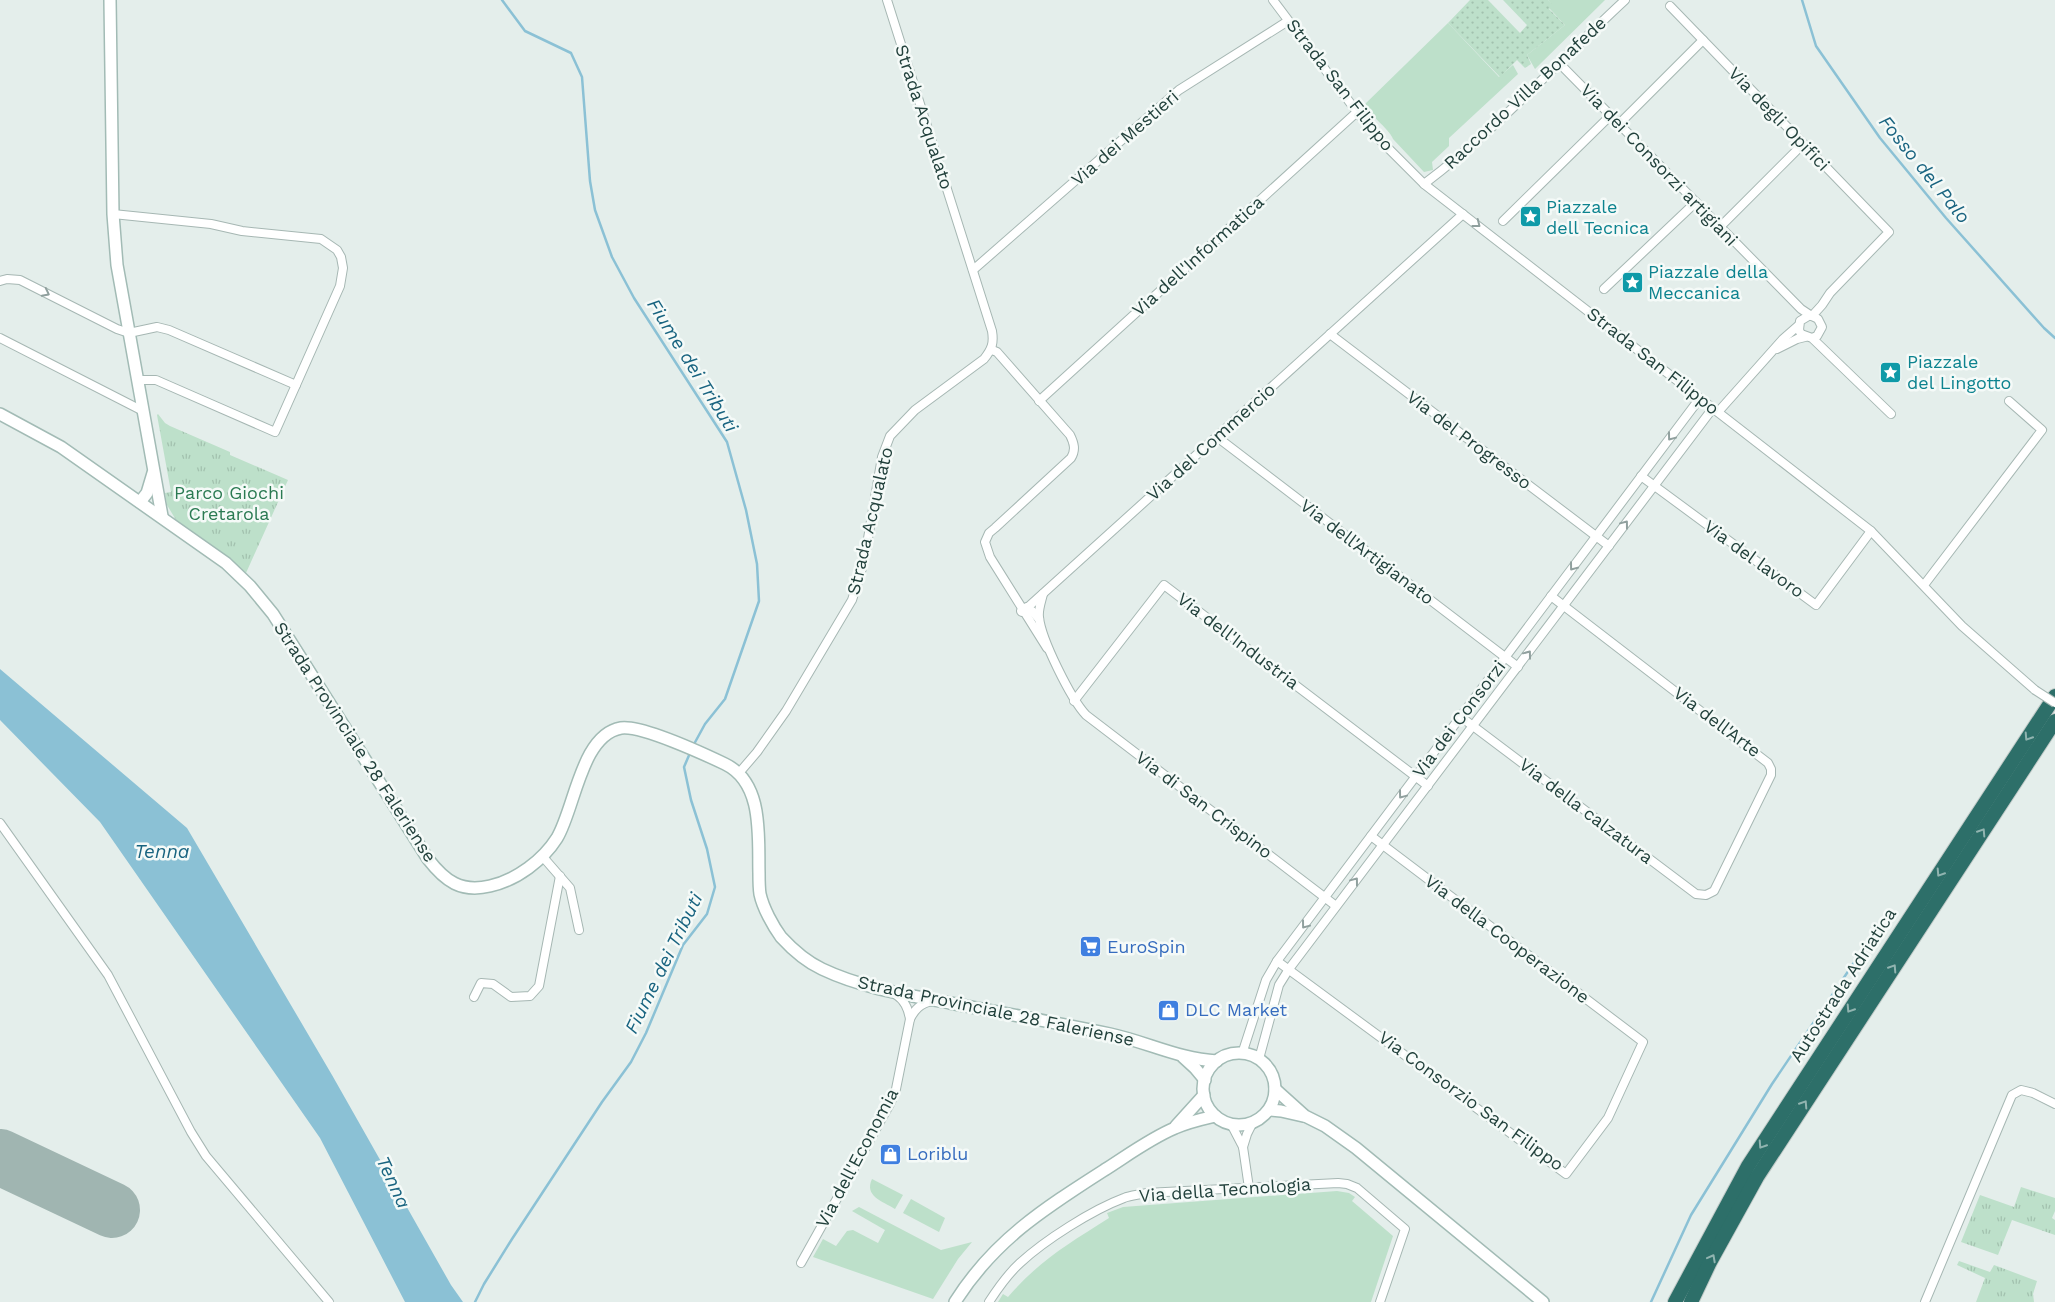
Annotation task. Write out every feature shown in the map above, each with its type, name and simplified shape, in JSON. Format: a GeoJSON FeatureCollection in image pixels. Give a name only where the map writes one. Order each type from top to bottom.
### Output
{"type":"FeatureCollection","features":[{"type":"Feature","properties":{"kind":"highway","name":"Autostrada Adriatica"},"geometry":{"type":"LineString","coordinates":[[1675,1302],[1748,1166],[2055,696]]}},
{"type":"Feature","properties":{"kind":"highway","name":"Autostrada Adriatica"},"geometry":{"type":"LineString","coordinates":[[1691,1302],[1710,1262],[1758,1177],[2055,721]]}},
{"type":"Feature","properties":{"kind":"main road"},"geometry":{"type":"LineString","coordinates":[[110,0],[113,214],[117,265],[162,516]]}},
{"type":"Feature","properties":{"kind":"main road","name":"Strada Provinciale 28 Faleriense"},"geometry":{"type":"LineString","coordinates":[[0,414],[61,447],[162,516],[226,563],[250,586],[273,614],[428,859],[440,874],[459,886],[480,889],[497,885],[521,873],[543,857],[559,835],[591,752],[602,737],[620,728],[635,728],[712,758],[739,773],[748,786],[757,811],[760,895],[780,936],[798,953],[820,968],[892,992],[1125,1038],[1183,1057],[1217,1061]]}},
{"type":"Feature","properties":{"kind":"main road"},"geometry":{"type":"LineString","coordinates":[[143,504],[154,472]]}},
{"type":"Feature","properties":{"kind":"main road"},"geometry":{"type":"LineString","coordinates":[[143,504],[154,500],[157,492]]}},
{"type":"Feature","properties":{"kind":"main road"},"geometry":{"type":"LineString","coordinates":[[1242,1054],[1259,1059],[1268,1067],[1273,1077],[1274,1100],[1269,1110],[1253,1122],[1242,1125],[1231,1124],[1215,1116],[1208,1107],[1204,1096],[1205,1080],[1209,1070],[1217,1061],[1225,1056],[1242,1054]]}},
{"type":"Feature","properties":{"kind":"main road","name":"Strada Provinciale 28 Faleriense"},"geometry":{"type":"LineString","coordinates":[[1183,1057],[1205,1080]]}},
{"type":"Feature","properties":{"kind":"main road"},"geometry":{"type":"LineString","coordinates":[[1275,1089],[1305,1116]]}},
{"type":"Feature","properties":{"kind":"main road"},"geometry":{"type":"LineString","coordinates":[[1175,1128],[1204,1096]]}},
{"type":"Feature","properties":{"kind":"main road"},"geometry":{"type":"LineString","coordinates":[[1269,1110],[1305,1116],[1325,1126],[1356,1148],[1543,1302]]}},
{"type":"Feature","properties":{"kind":"main road"},"geometry":{"type":"LineString","coordinates":[[955,1302],[969,1281],[997,1248],[1028,1221],[1062,1197],[1175,1128],[1215,1116]]}},
{"type":"Feature","properties":{"kind":"street","name":"Strada Acqualato"},"geometry":{"type":"LineString","coordinates":[[739,773],[757,752],[786,711],[852,600],[862,572],[882,457],[890,436],[915,410],[973,369],[992,350],[994,340],[887,0]]}},
{"type":"Feature","properties":{"kind":"street","name":"Strada San Filippo"},"geometry":{"type":"LineString","coordinates":[[1273,0],[1357,112],[1380,140],[1424,184],[1871,531],[1962,626],[2035,690],[2055,703]]}},
{"type":"Feature","properties":{"kind":"street","name":"Raccordo Villa Bonafede"},"geometry":{"type":"LineString","coordinates":[[1424,184],[1452,163],[1496,124],[1625,0]]}},
{"type":"Feature","properties":{"kind":"street","name":"Via degli Opifici"},"geometry":{"type":"LineString","coordinates":[[1670,6],[1889,232]]}},
{"type":"Feature","properties":{"kind":"street","name":"Via dei Mestieri"},"geometry":{"type":"LineString","coordinates":[[973,270],[1180,90],[1288,21]]}},
{"type":"Feature","properties":{"kind":"street"},"geometry":{"type":"LineString","coordinates":[[1619,124],[1703,40]]}},
{"type":"Feature","properties":{"kind":"street","name":"Via dei Consorzi artigiani"},"geometry":{"type":"LineString","coordinates":[[1560,64],[1801,309],[1806,319],[1802,334],[1813,338],[1891,414]]}},
{"type":"Feature","properties":{"kind":"street","name":"Via dell'Informatica"},"geometry":{"type":"LineString","coordinates":[[1039,401],[1357,112]]}},
{"type":"Feature","properties":{"kind":"street"},"geometry":{"type":"LineString","coordinates":[[1503,221],[1611,115]]}},
{"type":"Feature","properties":{"kind":"street"},"geometry":{"type":"LineString","coordinates":[[1720,226],[1803,144]]}},
{"type":"Feature","properties":{"kind":"street"},"geometry":{"type":"LineString","coordinates":[[1604,289],[1696,202]]}},
{"type":"Feature","properties":{"kind":"street"},"geometry":{"type":"LineString","coordinates":[[113,214],[211,224],[242,231],[321,239],[337,250],[344,268],[343,278],[275,432],[156,380],[137,380]]}},
{"type":"Feature","properties":{"kind":"street","name":"Via del Commercio"},"geometry":{"type":"LineString","coordinates":[[1024,610],[1463,214]]}},
{"type":"Feature","properties":{"kind":"street","name":"Via dei Consorzi"},"geometry":{"type":"LineString","coordinates":[[1259,1059],[1279,985],[1289,969],[1654,486],[1715,410],[1822,305],[1830,292],[1889,232]]}},
{"type":"Feature","properties":{"kind":"street"},"geometry":{"type":"LineString","coordinates":[[0,281],[7,279],[20,280],[117,329],[129,333],[156,327],[169,330],[296,385]]}},
{"type":"Feature","properties":{"kind":"street"},"geometry":{"type":"LineString","coordinates":[[1771,353],[1788,343],[1813,338],[1820,332],[1822,305]]}},
{"type":"Feature","properties":{"kind":"street"},"geometry":{"type":"LineString","coordinates":[[1806,319],[1820,322]]}},
{"type":"Feature","properties":{"kind":"street","name":"Via del Progresso"},"geometry":{"type":"LineString","coordinates":[[1330,334],[1609,546]]}},
{"type":"Feature","properties":{"kind":"street"},"geometry":{"type":"LineString","coordinates":[[0,338],[143,411]]}},
{"type":"Feature","properties":{"kind":"street"},"geometry":{"type":"LineString","coordinates":[[992,350],[997,352],[1070,435],[1075,446],[1074,453],[1070,458],[989,533],[985,542],[990,557],[1053,656]]}},
{"type":"Feature","properties":{"kind":"street","name":"Via dei Consorzi"},"geometry":{"type":"LineString","coordinates":[[1242,1054],[1266,980],[1277,960],[1700,398]]}},
{"type":"Feature","properties":{"kind":"street"},"geometry":{"type":"LineString","coordinates":[[1924,585],[2042,430],[2009,401]]}},
{"type":"Feature","properties":{"kind":"street","name":"Via dell'Artigianato"},"geometry":{"type":"LineString","coordinates":[[1217,437],[1518,667]]}},
{"type":"Feature","properties":{"kind":"street","name":"Via del lavoro"},"geometry":{"type":"LineString","coordinates":[[1641,476],[1816,605],[1871,531]]}},
{"type":"Feature","properties":{"kind":"street","name":"Via dell'Industria"},"geometry":{"type":"LineString","coordinates":[[1074,701],[1164,585],[1428,786]]}},
{"type":"Feature","properties":{"kind":"street"},"geometry":{"type":"LineString","coordinates":[[1039,619],[1043,594]]}},
{"type":"Feature","properties":{"kind":"street","name":"Via dell'Arte"},"geometry":{"type":"LineString","coordinates":[[1551,596],[1768,763],[1772,769],[1771,775],[1714,891]]}},
{"type":"Feature","properties":{"kind":"street"},"geometry":{"type":"LineString","coordinates":[[1024,610],[1032,610],[1039,619],[1053,656],[1074,701]]}},
{"type":"Feature","properties":{"kind":"street","name":"Via di San Crispino"},"geometry":{"type":"LineString","coordinates":[[1074,701],[1086,715],[1336,906]]}},
{"type":"Feature","properties":{"kind":"street","name":"Via della calzatura"},"geometry":{"type":"LineString","coordinates":[[1461,717],[1696,894],[1706,895],[1714,891]]}},
{"type":"Feature","properties":{"kind":"street"},"geometry":{"type":"LineString","coordinates":[[0,822],[108,975],[191,1132],[206,1156],[329,1302]]}},
{"type":"Feature","properties":{"kind":"street","name":"Via della Cooperazione"},"geometry":{"type":"LineString","coordinates":[[1371,836],[1643,1042]]}},
{"type":"Feature","properties":{"kind":"street"},"geometry":{"type":"LineString","coordinates":[[543,857],[570,888],[579,930]]}},
{"type":"Feature","properties":{"kind":"street"},"geometry":{"type":"LineString","coordinates":[[474,997],[481,982],[493,984],[512,997],[530,996],[539,986],[560,876]]}},
{"type":"Feature","properties":{"kind":"street","name":"Via Consorzio San Filippo"},"geometry":{"type":"LineString","coordinates":[[1277,960],[1566,1174],[1608,1118],[1643,1042]]}},
{"type":"Feature","properties":{"kind":"street"},"geometry":{"type":"LineString","coordinates":[[892,992],[912,1009]]}},
{"type":"Feature","properties":{"kind":"street"},"geometry":{"type":"LineString","coordinates":[[908,995],[914,999],[912,1009]]}},
{"type":"Feature","properties":{"kind":"street"},"geometry":{"type":"LineString","coordinates":[[912,1009],[923,1003],[936,1000]]}},
{"type":"Feature","properties":{"kind":"street","name":"Via dell'Economia"},"geometry":{"type":"LineString","coordinates":[[801,1263],[891,1102],[896,1089],[912,1009]]}},
{"type":"Feature","properties":{"kind":"street"},"geometry":{"type":"LineString","coordinates":[[1925,1302],[2012,1096],[2016,1091],[2021,1090],[2033,1093],[2055,1104]]}},
{"type":"Feature","properties":{"kind":"street"},"geometry":{"type":"LineString","coordinates":[[1243,1147],[1253,1122]]}},
{"type":"Feature","properties":{"kind":"street"},"geometry":{"type":"LineString","coordinates":[[1231,1124],[1243,1147],[1249,1188]]}},
{"type":"Feature","properties":{"kind":"street","name":"Via della Tecnologia"},"geometry":{"type":"LineString","coordinates":[[989,1302],[1019,1264],[1040,1246],[1068,1228],[1125,1197],[1146,1193],[1348,1184],[1357,1188],[1406,1229],[1380,1302]]}},
{"type":"Feature","properties":{"kind":"green space"},"geometry":{"type":"Polygon","coordinates":[[[1470,0],[1488,0],[1520,33],[1527,25],[1503,0],[1548,0],[1553,5],[1549,9],[1565,25],[1527,55],[1531,64],[1525,68],[1517,60],[1500,77],[1448,23],[1470,0]]]}},
{"type":"Feature","properties":{"kind":"green space"},"geometry":{"type":"Polygon","coordinates":[[[1548,0],[1605,0],[1535,69],[1527,55],[1565,25],[1549,8],[1552,5],[1548,0]]]}},
{"type":"Feature","properties":{"kind":"green space"},"geometry":{"type":"Polygon","coordinates":[[[1448,23],[1499,77],[1513,65],[1518,74],[1449,138],[1449,146],[1432,162],[1433,170],[1424,172],[1363,106],[1448,23]]]}},
{"type":"Feature","properties":{"kind":"green space","name":"Parco Giochi Cretarola"},"geometry":{"type":"Polygon","coordinates":[[[158,414],[170,426],[288,480],[246,573],[216,548],[176,520],[167,505],[165,493],[171,492],[158,414]]]}},
{"type":"Feature","properties":{"kind":"green space"},"geometry":{"type":"Polygon","coordinates":[[[872,1179],[903,1195],[895,1209],[872,1194],[870,1185],[872,1179]]]}},
{"type":"Feature","properties":{"kind":"green space"},"geometry":{"type":"Polygon","coordinates":[[[2021,1187],[2055,1198],[2055,1211],[2052,1218],[2055,1220],[2055,1235],[2012,1220],[1998,1255],[1961,1242],[1980,1195],[2014,1207],[2021,1187]]]}},
{"type":"Feature","properties":{"kind":"green space"},"geometry":{"type":"Polygon","coordinates":[[[1337,1191],[1349,1193],[1355,1197],[1352,1201],[1393,1236],[1371,1302],[998,1302],[1003,1294],[1008,1297],[1055,1253],[1109,1218],[1107,1213],[1123,1207],[1337,1191]]]}},
{"type":"Feature","properties":{"kind":"green space"},"geometry":{"type":"Polygon","coordinates":[[[911,1199],[945,1218],[939,1232],[903,1213],[911,1199]]]}},
{"type":"Feature","properties":{"kind":"green space"},"geometry":{"type":"Polygon","coordinates":[[[859,1207],[941,1250],[972,1242],[958,1259],[933,1299],[813,1257],[823,1239],[836,1246],[847,1231],[853,1230],[878,1243],[885,1230],[852,1211],[859,1207]]]}},
{"type":"Feature","properties":{"kind":"green space"},"geometry":{"type":"Polygon","coordinates":[[[1959,1261],[1990,1272],[1994,1265],[2037,1281],[2033,1294],[2034,1302],[1976,1302],[1985,1278],[1957,1265],[1959,1261]]]}},
{"type":"Feature","properties":{"kind":"water","name":"Tenna"},"geometry":{"type":"Polygon","coordinates":[[[0,669],[187,828],[332,1075],[451,1285],[463,1302],[405,1302],[320,1138],[100,822],[0,720],[0,669]]]}},
{"type":"Feature","properties":{"kind":"waterway","name":"Fiume dei Tributi"},"geometry":{"type":"LineString","coordinates":[[502,0],[525,31],[571,53],[582,77],[590,181],[595,210],[612,257],[634,298],[727,442],[746,510],[757,564],[759,601],[725,699],[705,724],[693,746]]}},
{"type":"Feature","properties":{"kind":"waterway","name":"Fosso del Palo"},"geometry":{"type":"LineString","coordinates":[[1802,0],[1816,46],[1880,138],[1946,218],[2055,338]]}},
{"type":"Feature","properties":{"kind":"waterway","name":"Fiume dei Tributi"},"geometry":{"type":"LineString","coordinates":[[475,1302],[512,1239],[602,1102],[631,1062],[646,1033],[683,945],[707,914],[715,887],[707,849],[691,800],[684,767],[690,753]]}},
{"type":"Feature","properties":{"kind":"waterway"},"geometry":{"type":"LineString","coordinates":[[1651,1302],[1691,1215],[1772,1084],[1874,933]]}},
{"type":"Feature","properties":{"kind":"runway"},"geometry":{"type":"LineString","coordinates":[[0,1157],[112,1210]]}},
{"type":"Feature","properties":{"kind":"place","name":"Piazzale dell Tecnica"},"geometry":{"type":"Point","coordinates":[1530,217]}},
{"type":"Feature","properties":{"kind":"place","name":"Piazzale della Meccanica"},"geometry":{"type":"Point","coordinates":[1632,282]}},
{"type":"Feature","properties":{"kind":"place","name":"Piazzale del Lingotto"},"geometry":{"type":"Point","coordinates":[1891,372]}},
{"type":"Feature","properties":{"kind":"place","name":"EuroSpin"},"geometry":{"type":"Point","coordinates":[1091,947]}},
{"type":"Feature","properties":{"kind":"place","name":"DLC Market"},"geometry":{"type":"Point","coordinates":[1169,1010]}},
{"type":"Feature","properties":{"kind":"place","name":"Loriblu"},"geometry":{"type":"Point","coordinates":[891,1154]}}]}
